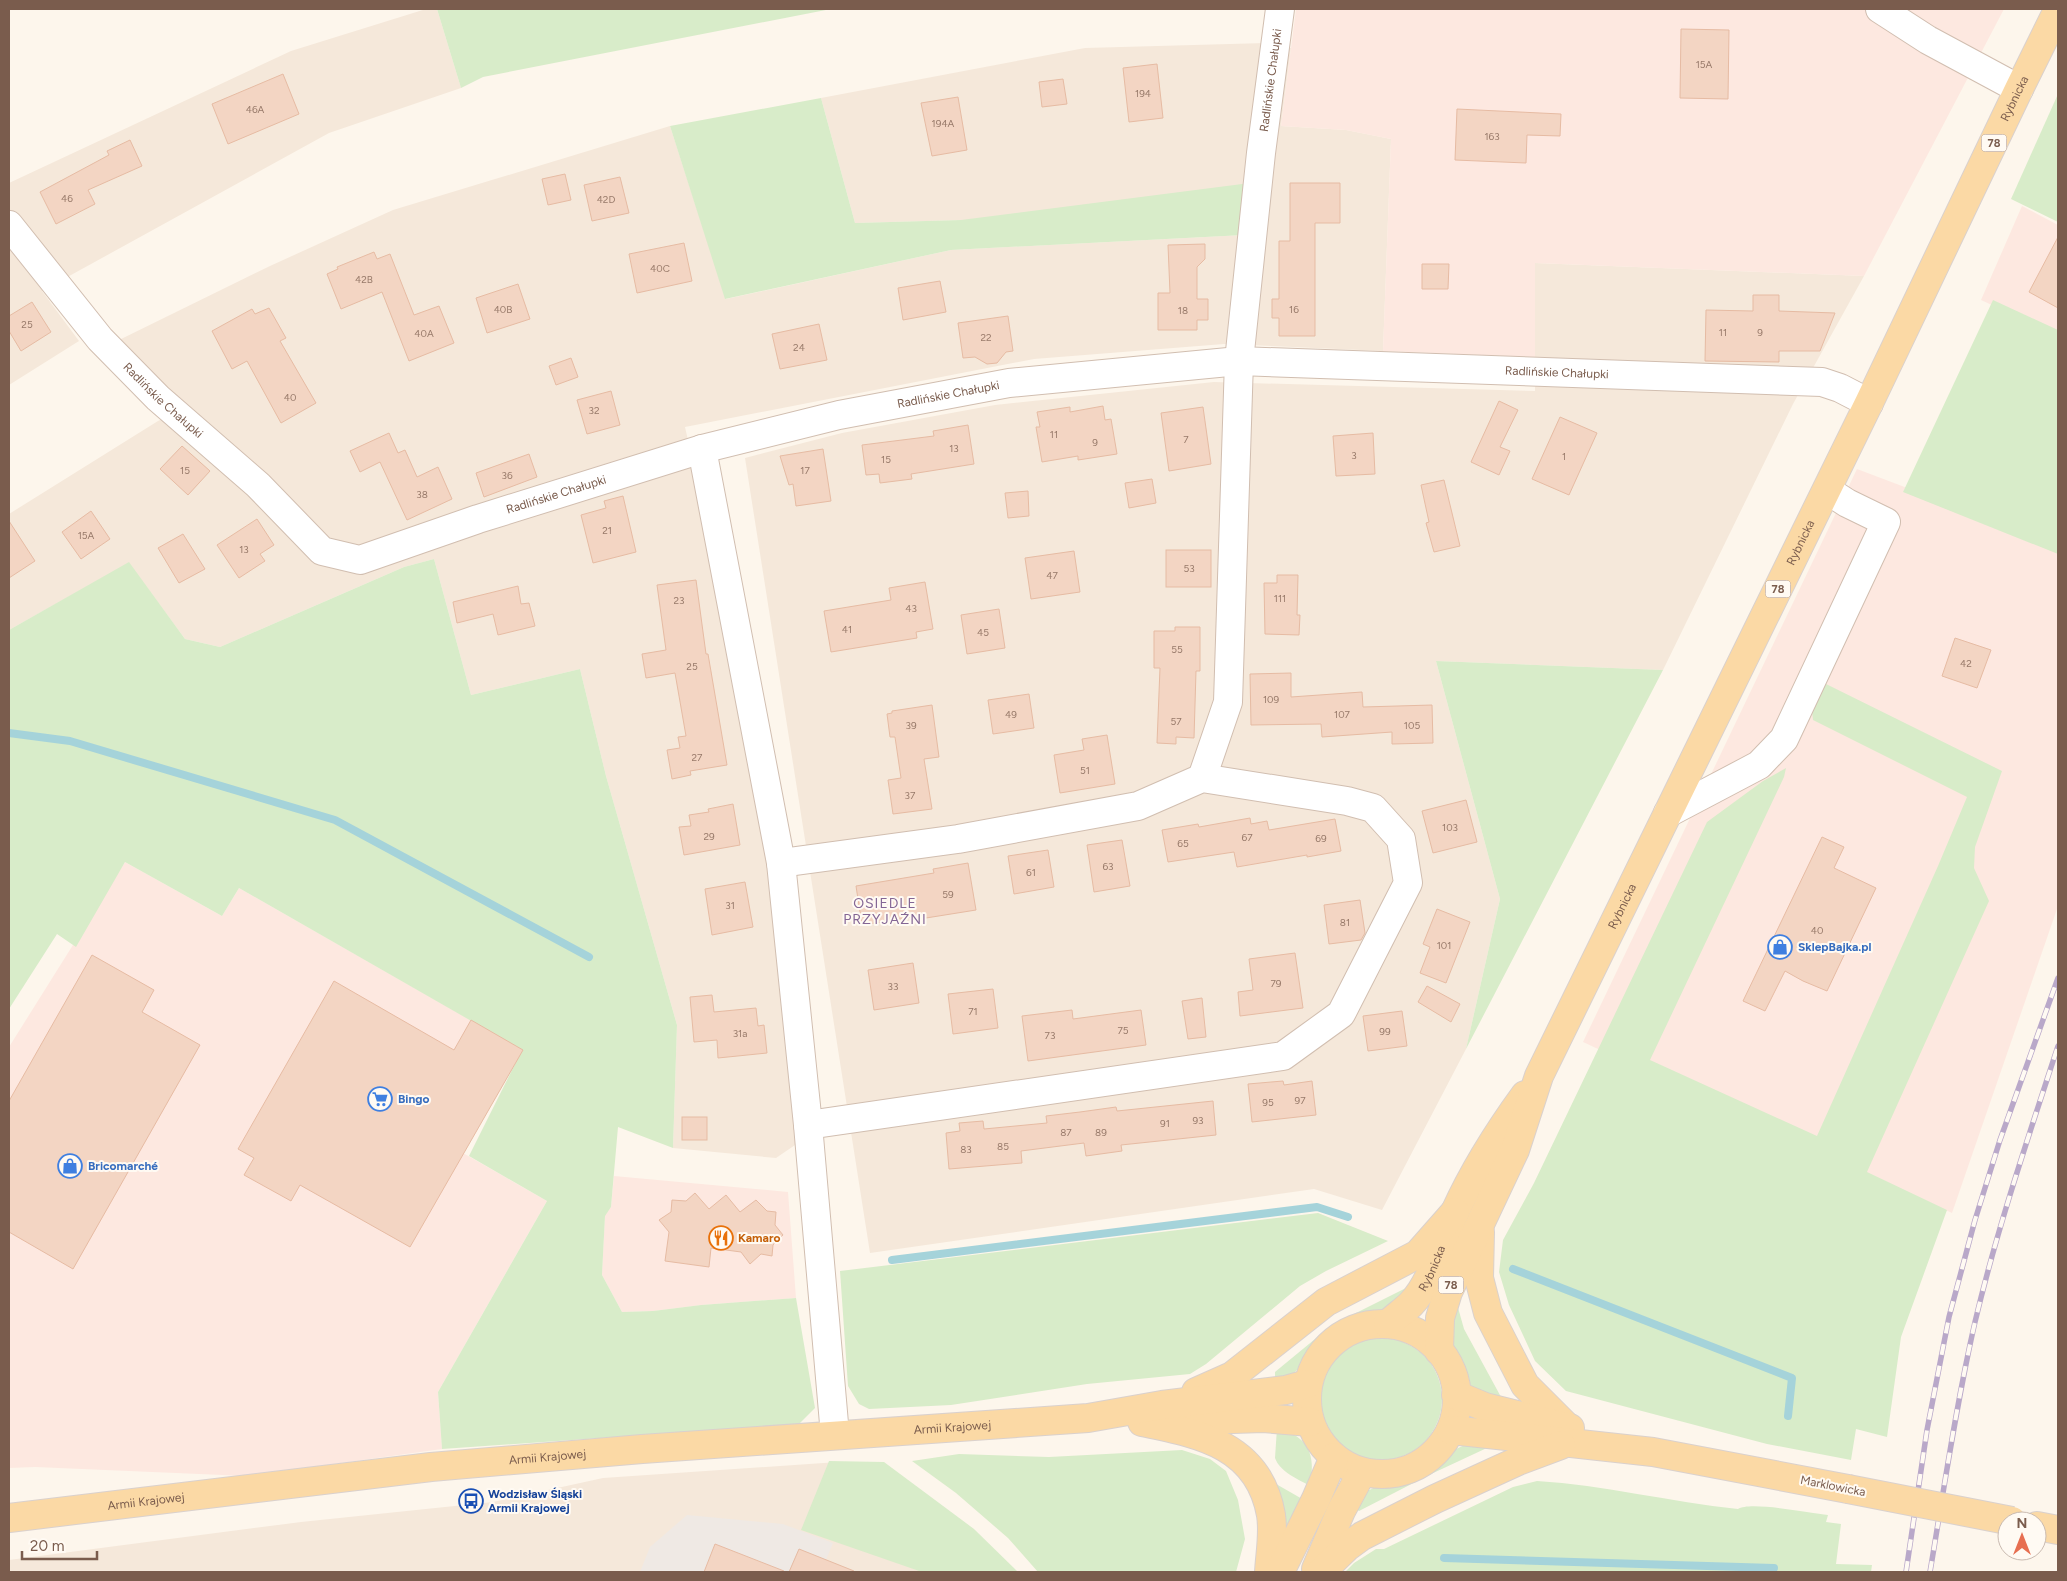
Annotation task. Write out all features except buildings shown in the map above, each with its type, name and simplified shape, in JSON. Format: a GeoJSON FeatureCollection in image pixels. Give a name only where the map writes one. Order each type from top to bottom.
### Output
{"type":"FeatureCollection","features":[{"type":"Feature","properties":{"kind":"main road","name":"Rybnicka"},"geometry":{"type":"LineString","coordinates":[[1439,1351],[1440,1318],[1445,1300],[1516,1150],[1539,1076],[1869,403],[2058,10]]}},
{"type":"Feature","properties":{"kind":"main road","name":"Rybnicka"},"geometry":{"type":"LineString","coordinates":[[1388,1324],[1412,1303],[1428,1280],[1454,1212],[1492,1140],[1539,1076]]}},
{"type":"Feature","properties":{"kind":"main road"},"geometry":{"type":"LineString","coordinates":[[1152,1413],[1232,1376],[1326,1302],[1418,1254],[1454,1212]]}},
{"type":"Feature","properties":{"kind":"main road"},"geometry":{"type":"LineString","coordinates":[[1321,1572],[1347,1546],[1362,1536],[1566,1436],[1525,1384],[1488,1313],[1479,1278],[1480,1223]]}},
{"type":"Feature","properties":{"kind":"main road"},"geometry":{"type":"LineString","coordinates":[[1388,1324],[1412,1330],[1428,1340],[1439,1351],[1451,1370],[1456,1395],[1455,1419],[1451,1430],[1436,1452],[1417,1466],[1392,1473],[1372,1474],[1344,1464],[1334,1457],[1320,1442],[1310,1422],[1306,1403],[1307,1384],[1316,1362],[1325,1349],[1338,1338],[1364,1326],[1388,1324]]}},
{"type":"Feature","properties":{"kind":"main road","name":"Armii Krajowej"},"geometry":{"type":"LineString","coordinates":[[9,1518],[431,1467],[649,1448],[1152,1413],[1286,1390],[1307,1384]]}},
{"type":"Feature","properties":{"kind":"main road","name":"Marklowicka"},"geometry":{"type":"LineString","coordinates":[[1456,1395],[1566,1436],[1997,1518]]}},
{"type":"Feature","properties":{"kind":"main road"},"geometry":{"type":"LineString","coordinates":[[1152,1413],[1182,1431],[1216,1442],[1242,1459],[1264,1492],[1271,1515],[1269,1572]]}},
{"type":"Feature","properties":{"kind":"main road","name":"Armii Krajowej"},"geometry":{"type":"LineString","coordinates":[[1152,1413],[1310,1422]]}},
{"type":"Feature","properties":{"kind":"main road","name":"Marklowicka"},"geometry":{"type":"LineString","coordinates":[[1451,1430],[1502,1435],[1566,1436]]}},
{"type":"Feature","properties":{"kind":"main road"},"geometry":{"type":"LineString","coordinates":[[1280,1572],[1316,1499],[1334,1457]]}},
{"type":"Feature","properties":{"kind":"main road"},"geometry":{"type":"LineString","coordinates":[[1314,1572],[1341,1511],[1362,1472]]}},
{"type":"Feature","properties":{"kind":"street","name":"Radlińskie Chałupki"},"geometry":{"type":"LineString","coordinates":[[1239,361],[1261,154],[1280,9]]}},
{"type":"Feature","properties":{"kind":"street"},"geometry":{"type":"LineString","coordinates":[[1880,9],[1928,40],[2019,88]]}},
{"type":"Feature","properties":{"kind":"street","name":"Radlińskie Chałupki"},"geometry":{"type":"LineString","coordinates":[[9,225],[100,339],[158,398],[258,485],[322,551],[360,560],[478,519],[702,449],[839,415],[1010,383],[1239,361],[1822,382],[1840,388],[1869,403]]}},
{"type":"Feature","properties":{"kind":"street"},"geometry":{"type":"LineString","coordinates":[[1202,778],[1228,702],[1239,361]]}},
{"type":"Feature","properties":{"kind":"street"},"geometry":{"type":"LineString","coordinates":[[702,449],[781,862],[808,1125],[835,1435]]}},
{"type":"Feature","properties":{"kind":"street"},"geometry":{"type":"LineString","coordinates":[[1668,813],[1705,796],[1759,765],[1784,739],[1886,522],[1826,490]]}},
{"type":"Feature","properties":{"kind":"street"},"geometry":{"type":"LineString","coordinates":[[781,862],[958,839],[1138,806],[1202,778],[1347,801],[1373,808],[1401,839],[1408,884],[1341,1014],[1283,1056],[808,1125]]}},
{"type":"Feature","properties":{"kind":"shaded area"},"geometry":{"type":"Polygon","coordinates":[[[426,9],[437,9],[461,88],[329,133],[42,291],[79,341],[9,385],[9,183],[291,51],[426,9]]]}},
{"type":"Feature","properties":{"kind":"shaded area"},"geometry":{"type":"Polygon","coordinates":[[[1296,9],[2004,9],[1864,276],[1535,263],[1535,357],[1383,351],[1391,139],[1346,130],[1281,126],[1296,9]]]}},
{"type":"Feature","properties":{"kind":"shaded area"},"geometry":{"type":"Polygon","coordinates":[[[1266,43],[1291,48],[1281,126],[1346,130],[1391,139],[1383,351],[1224,344],[1034,359],[685,427],[701,498],[769,874],[798,1143],[776,1158],[673,1148],[677,1025],[606,776],[580,669],[471,695],[434,559],[404,567],[220,647],[185,639],[129,563],[9,630],[9,514],[158,421],[182,409],[115,342],[270,266],[393,210],[670,126],[726,299],[951,250],[1244,235],[961,220],[855,223],[821,98],[1085,48],[1266,43]]]}},
{"type":"Feature","properties":{"kind":"shaded area"},"geometry":{"type":"Polygon","coordinates":[[[2022,206],[2058,225],[2058,336],[1981,300],[2022,206]]]}},
{"type":"Feature","properties":{"kind":"shaded area"},"geometry":{"type":"Polygon","coordinates":[[[1535,263],[1864,276],[1793,404],[1663,670],[1436,661],[1500,899],[1466,1049],[1382,1210],[1314,1189],[870,1253],[745,458],[842,433],[995,405],[1214,382],[1535,391],[1535,263]]]}},
{"type":"Feature","properties":{"kind":"shaded area"},"geometry":{"type":"Polygon","coordinates":[[[1857,469],[2058,545],[2058,906],[1952,1213],[1583,1042],[1857,469]]]}},
{"type":"Feature","properties":{"kind":"shaded area"},"geometry":{"type":"Polygon","coordinates":[[[125,862],[222,916],[239,888],[523,1050],[463,1153],[547,1201],[438,1392],[442,1449],[246,1476],[35,1467],[9,1468],[9,1047],[125,862]]]}},
{"type":"Feature","properties":{"kind":"shaded area"},"geometry":{"type":"Polygon","coordinates":[[[614,1176],[788,1192],[796,1298],[622,1312],[602,1275],[605,1215],[611,1207],[614,1176]]]}},
{"type":"Feature","properties":{"kind":"shaded area"},"geometry":{"type":"Polygon","coordinates":[[[838,1462],[958,1572],[9,1572],[9,1560],[301,1522],[493,1502],[603,1478],[838,1462]]]}},
{"type":"Feature","properties":{"kind":"shaded area"},"geometry":{"type":"Polygon","coordinates":[[[687,1515],[783,1524],[833,1543],[821,1572],[640,1572],[650,1547],[687,1515]]]}},
{"type":"Feature","properties":{"kind":"green space"},"geometry":{"type":"Polygon","coordinates":[[[437,9],[831,9],[483,77],[461,88],[437,9]]]}},
{"type":"Feature","properties":{"kind":"green space"},"geometry":{"type":"Polygon","coordinates":[[[2058,94],[2058,222],[2011,199],[2058,94]]]}},
{"type":"Feature","properties":{"kind":"green space"},"geometry":{"type":"Polygon","coordinates":[[[821,98],[855,223],[961,220],[1250,183],[1244,235],[951,250],[725,299],[670,126],[821,98]]]}},
{"type":"Feature","properties":{"kind":"green space"},"geometry":{"type":"Polygon","coordinates":[[[1993,300],[2058,330],[2058,554],[1903,492],[1993,300]]]}},
{"type":"Feature","properties":{"kind":"green space"},"geometry":{"type":"Polygon","coordinates":[[[434,559],[471,695],[580,669],[606,776],[677,1025],[673,1148],[618,1127],[611,1207],[605,1216],[602,1275],[622,1312],[796,1298],[815,1408],[799,1424],[442,1449],[438,1392],[547,1201],[469,1156],[522,1050],[239,888],[222,916],[125,862],[76,947],[57,934],[9,1009],[9,630],[129,562],[185,639],[220,647],[404,567],[434,559]]]}},
{"type":"Feature","properties":{"kind":"green space"},"geometry":{"type":"Polygon","coordinates":[[[1436,661],[1663,670],[1466,1049],[1500,899],[1436,661]]]}},
{"type":"Feature","properties":{"kind":"green space"},"geometry":{"type":"Polygon","coordinates":[[[1822,682],[2002,771],[1975,847],[1974,868],[1989,901],[1867,1172],[1947,1210],[1901,1337],[1887,1437],[1856,1429],[1851,1460],[1767,1444],[1566,1391],[1535,1361],[1509,1305],[1499,1272],[1503,1240],[1534,1183],[1707,822],[1763,781],[1786,768],[1784,777],[1650,1060],[1817,1136],[1967,797],[1813,720],[1812,711],[1822,682]]]}},
{"type":"Feature","properties":{"kind":"green space"},"geometry":{"type":"Polygon","coordinates":[[[1318,1213],[1388,1241],[1326,1271],[1300,1286],[1206,1364],[1190,1374],[1087,1384],[951,1405],[869,1409],[859,1404],[848,1386],[840,1271],[1318,1213]]]}},
{"type":"Feature","properties":{"kind":"green space"},"geometry":{"type":"Polygon","coordinates":[[[1412,1285],[1390,1310],[1359,1318],[1335,1328],[1320,1341],[1296,1371],[1288,1377],[1275,1379],[1275,1372],[1332,1325],[1412,1285]]]}},
{"type":"Feature","properties":{"kind":"green space"},"geometry":{"type":"Polygon","coordinates":[[[1457,1304],[1464,1329],[1501,1397],[1473,1390],[1465,1381],[1450,1349],[1448,1337],[1457,1304]]]}},
{"type":"Feature","properties":{"kind":"green space"},"geometry":{"type":"Polygon","coordinates":[[[1381,1338],[1404,1343],[1424,1356],[1437,1376],[1442,1399],[1437,1422],[1424,1442],[1404,1455],[1381,1460],[1358,1455],[1338,1442],[1325,1422],[1320,1399],[1325,1376],[1338,1356],[1358,1343],[1381,1338]]]}},
{"type":"Feature","properties":{"kind":"green space"},"geometry":{"type":"Polygon","coordinates":[[[1277,1428],[1296,1436],[1308,1448],[1312,1465],[1310,1486],[1290,1475],[1277,1463],[1275,1458],[1277,1428]]]}},
{"type":"Feature","properties":{"kind":"green space"},"geometry":{"type":"Polygon","coordinates":[[[1467,1444],[1489,1447],[1359,1511],[1354,1507],[1367,1491],[1376,1487],[1403,1483],[1431,1468],[1456,1449],[1467,1444]]]}},
{"type":"Feature","properties":{"kind":"green space"},"geometry":{"type":"Polygon","coordinates":[[[1182,1450],[1210,1459],[1226,1471],[1238,1500],[1245,1539],[1236,1572],[1038,1572],[1008,1538],[956,1493],[912,1461],[959,1454],[1049,1457],[1182,1450]]]}},
{"type":"Feature","properties":{"kind":"green space"},"geometry":{"type":"Polygon","coordinates":[[[829,1461],[884,1462],[974,1529],[1018,1572],[922,1572],[801,1530],[829,1461]]]}},
{"type":"Feature","properties":{"kind":"green space"},"geometry":{"type":"Polygon","coordinates":[[[1269,1480],[1304,1500],[1286,1540],[1269,1480]]]}},
{"type":"Feature","properties":{"kind":"green space"},"geometry":{"type":"Polygon","coordinates":[[[1537,1481],[1587,1486],[1738,1509],[1755,1506],[1828,1515],[1826,1522],[1841,1524],[1836,1564],[1872,1565],[1871,1572],[1345,1572],[1354,1563],[1376,1549],[1384,1549],[1513,1487],[1537,1481]]]}},
{"type":"Feature","properties":{"kind":"waterway"},"geometry":{"type":"LineString","coordinates":[[9,733],[70,741],[335,820],[589,957]]}},
{"type":"Feature","properties":{"kind":"waterway"},"geometry":{"type":"LineString","coordinates":[[892,1260],[1317,1207],[1348,1217]]}},
{"type":"Feature","properties":{"kind":"waterway"},"geometry":{"type":"LineString","coordinates":[[1513,1269],[1792,1378],[1788,1416]]}},
{"type":"Feature","properties":{"kind":"waterway"},"geometry":{"type":"LineString","coordinates":[[1444,1558],[1774,1568]]}},
{"type":"Feature","properties":{"kind":"railway"},"geometry":{"type":"LineString","coordinates":[[1906,1572],[1927,1430],[1949,1317],[1975,1220],[2000,1140],[2058,978]]}},
{"type":"Feature","properties":{"kind":"railway"},"geometry":{"type":"LineString","coordinates":[[1930,1572],[1956,1416],[1975,1322],[2003,1218],[2058,1046]]}},
{"type":"Feature","properties":{"kind":"place","name":"SklepBajka.pl"},"geometry":{"type":"Point","coordinates":[1780,947]}},
{"type":"Feature","properties":{"kind":"place","name":"Bingo"},"geometry":{"type":"Point","coordinates":[380,1099]}},
{"type":"Feature","properties":{"kind":"place","name":"Bricomarché"},"geometry":{"type":"Point","coordinates":[70,1166]}},
{"type":"Feature","properties":{"kind":"place","name":"Kamaro"},"geometry":{"type":"Point","coordinates":[721,1238]}},
{"type":"Feature","properties":{"kind":"place","name":"Wodzisław Śląski Armii Krajowej"},"geometry":{"type":"Point","coordinates":[471,1501]}},
{"type":"Feature","properties":{"kind":"district","name":"OSIEDLE PRZYJAŹNI"},"geometry":{"type":"Point","coordinates":[885,912]}}]}
